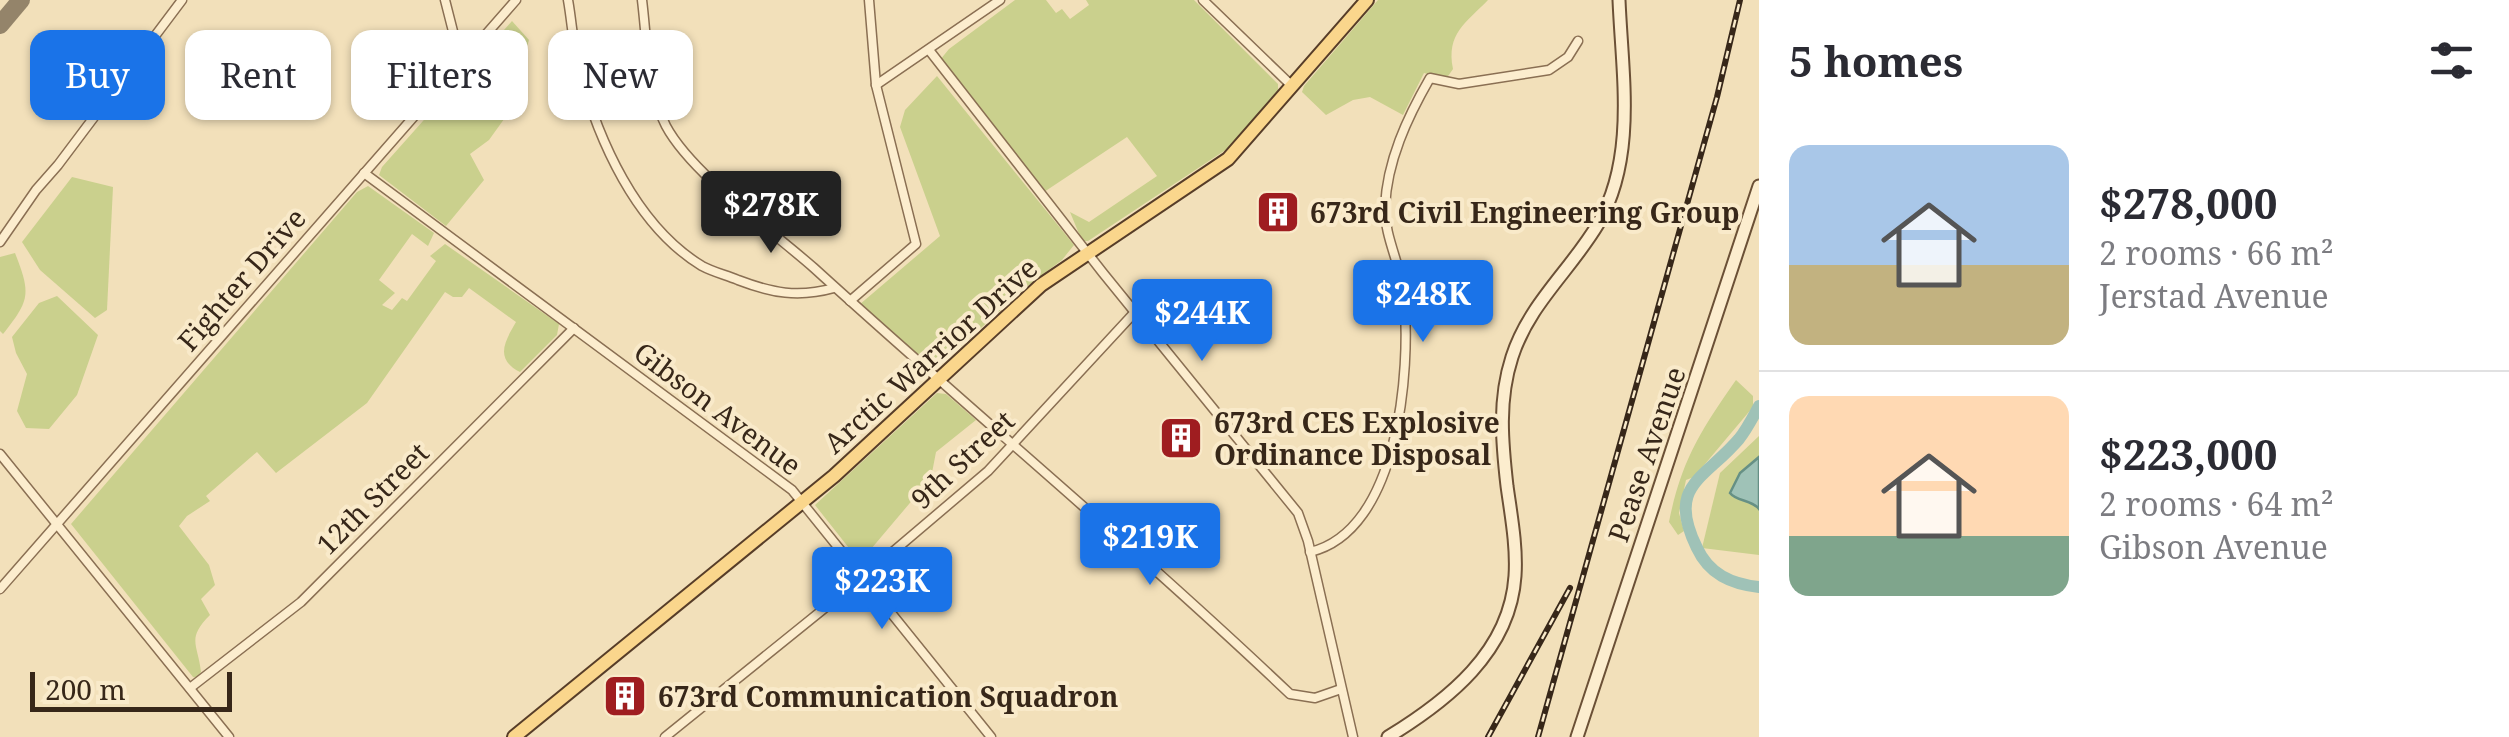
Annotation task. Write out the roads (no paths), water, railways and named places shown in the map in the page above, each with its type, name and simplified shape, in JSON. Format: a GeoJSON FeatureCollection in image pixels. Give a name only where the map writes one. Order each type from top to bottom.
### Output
{"type":"FeatureCollection","features":[{"type":"Feature","properties":{"kind":"main road","name":"Arctic Warrior Drive"},"geometry":{"type":"LineString","coordinates":[[514,737],[801,503],[1041,285],[1228,158],[1367,0]]}},
{"type":"Feature","properties":{"kind":"street"},"geometry":{"type":"LineString","coordinates":[[0,242],[182,0]]}},
{"type":"Feature","properties":{"kind":"street"},"geometry":{"type":"LineString","coordinates":[[445,0],[453,30]]}},
{"type":"Feature","properties":{"kind":"street","name":"Fighter Drive"},"geometry":{"type":"LineString","coordinates":[[489,30],[516,0]]}},
{"type":"Feature","properties":{"kind":"street"},"geometry":{"type":"LineString","coordinates":[[568,0],[578,67],[612,159],[650,219],[668,239],[703,266],[772,294],[834,288]]}},
{"type":"Feature","properties":{"kind":"street"},"geometry":{"type":"LineString","coordinates":[[642,0],[656,100],[666,127],[700,169],[1141,555],[1290,694],[1315,698],[1341,689]]}},
{"type":"Feature","properties":{"kind":"street"},"geometry":{"type":"LineString","coordinates":[[850,302],[916,244],[876,85],[869,0]]}},
{"type":"Feature","properties":{"kind":"street"},"geometry":{"type":"LineString","coordinates":[[876,85],[1000,0]]}},
{"type":"Feature","properties":{"kind":"street"},"geometry":{"type":"LineString","coordinates":[[1203,0],[1292,86]]}},
{"type":"Feature","properties":{"kind":"street"},"geometry":{"type":"LineString","coordinates":[[1388,737],[1433,709],[1469,676],[1493,641],[1512,598],[1515,549],[1502,428],[1506,382],[1527,320],[1598,224],[1615,185],[1624,135],[1619,0]]}},
{"type":"Feature","properties":{"kind":"street"},"geometry":{"type":"LineString","coordinates":[[1310,552],[1340,539],[1359,518],[1383,475],[1392,448],[1401,397],[1405,298],[1385,208],[1398,142],[1430,78],[1459,84],[1550,70],[1568,58],[1578,41]]}},
{"type":"Feature","properties":{"kind":"street"},"geometry":{"type":"LineString","coordinates":[[929,50],[1298,513],[1353,737]]}},
{"type":"Feature","properties":{"kind":"street","name":"Fighter Drive"},"geometry":{"type":"LineString","coordinates":[[0,588],[410,120]]}},
{"type":"Feature","properties":{"kind":"street","name":"Gibson Avenue"},"geometry":{"type":"LineString","coordinates":[[364,173],[780,479],[991,737]]}},
{"type":"Feature","properties":{"kind":"street","name":"Pease Avenue"},"geometry":{"type":"LineString","coordinates":[[1577,737],[1759,186]]}},
{"type":"Feature","properties":{"kind":"street","name":"9th Street"},"geometry":{"type":"LineString","coordinates":[[665,737],[862,578],[1014,445],[1135,312]]}},
{"type":"Feature","properties":{"kind":"street","name":"12th Street"},"geometry":{"type":"LineString","coordinates":[[190,688],[301,602],[574,328]]}},
{"type":"Feature","properties":{"kind":"street"},"geometry":{"type":"LineString","coordinates":[[0,454],[230,737]]}},
{"type":"Feature","properties":{"kind":"water"},"geometry":{"type":"Polygon","coordinates":[[[1759,457],[1759,509],[1730,493],[1740,473],[1759,457]]]}},
{"type":"Feature","properties":{"kind":"waterway"},"geometry":{"type":"LineString","coordinates":[[1759,406],[1739,439],[1693,485],[1686,510],[1688,527],[1708,565],[1730,580],[1759,587]]}},
{"type":"Feature","properties":{"kind":"railway"},"geometry":{"type":"LineString","coordinates":[[1538,737],[1717,97],[1740,0]]}},
{"type":"Feature","properties":{"kind":"railway"},"geometry":{"type":"LineString","coordinates":[[1488,737],[1570,588]]}},
{"type":"Feature","properties":{"kind":"place","name":"673rd Civil Engineering Group"},"geometry":{"type":"Point","coordinates":[1278,212]}},
{"type":"Feature","properties":{"kind":"place","name":"673rd CES Explosive Ordinance Disposal"},"geometry":{"type":"Point","coordinates":[1181,438]}},
{"type":"Feature","properties":{"kind":"place","name":"673rd Communication Squadron"},"geometry":{"type":"Point","coordinates":[625,696]}}]}
